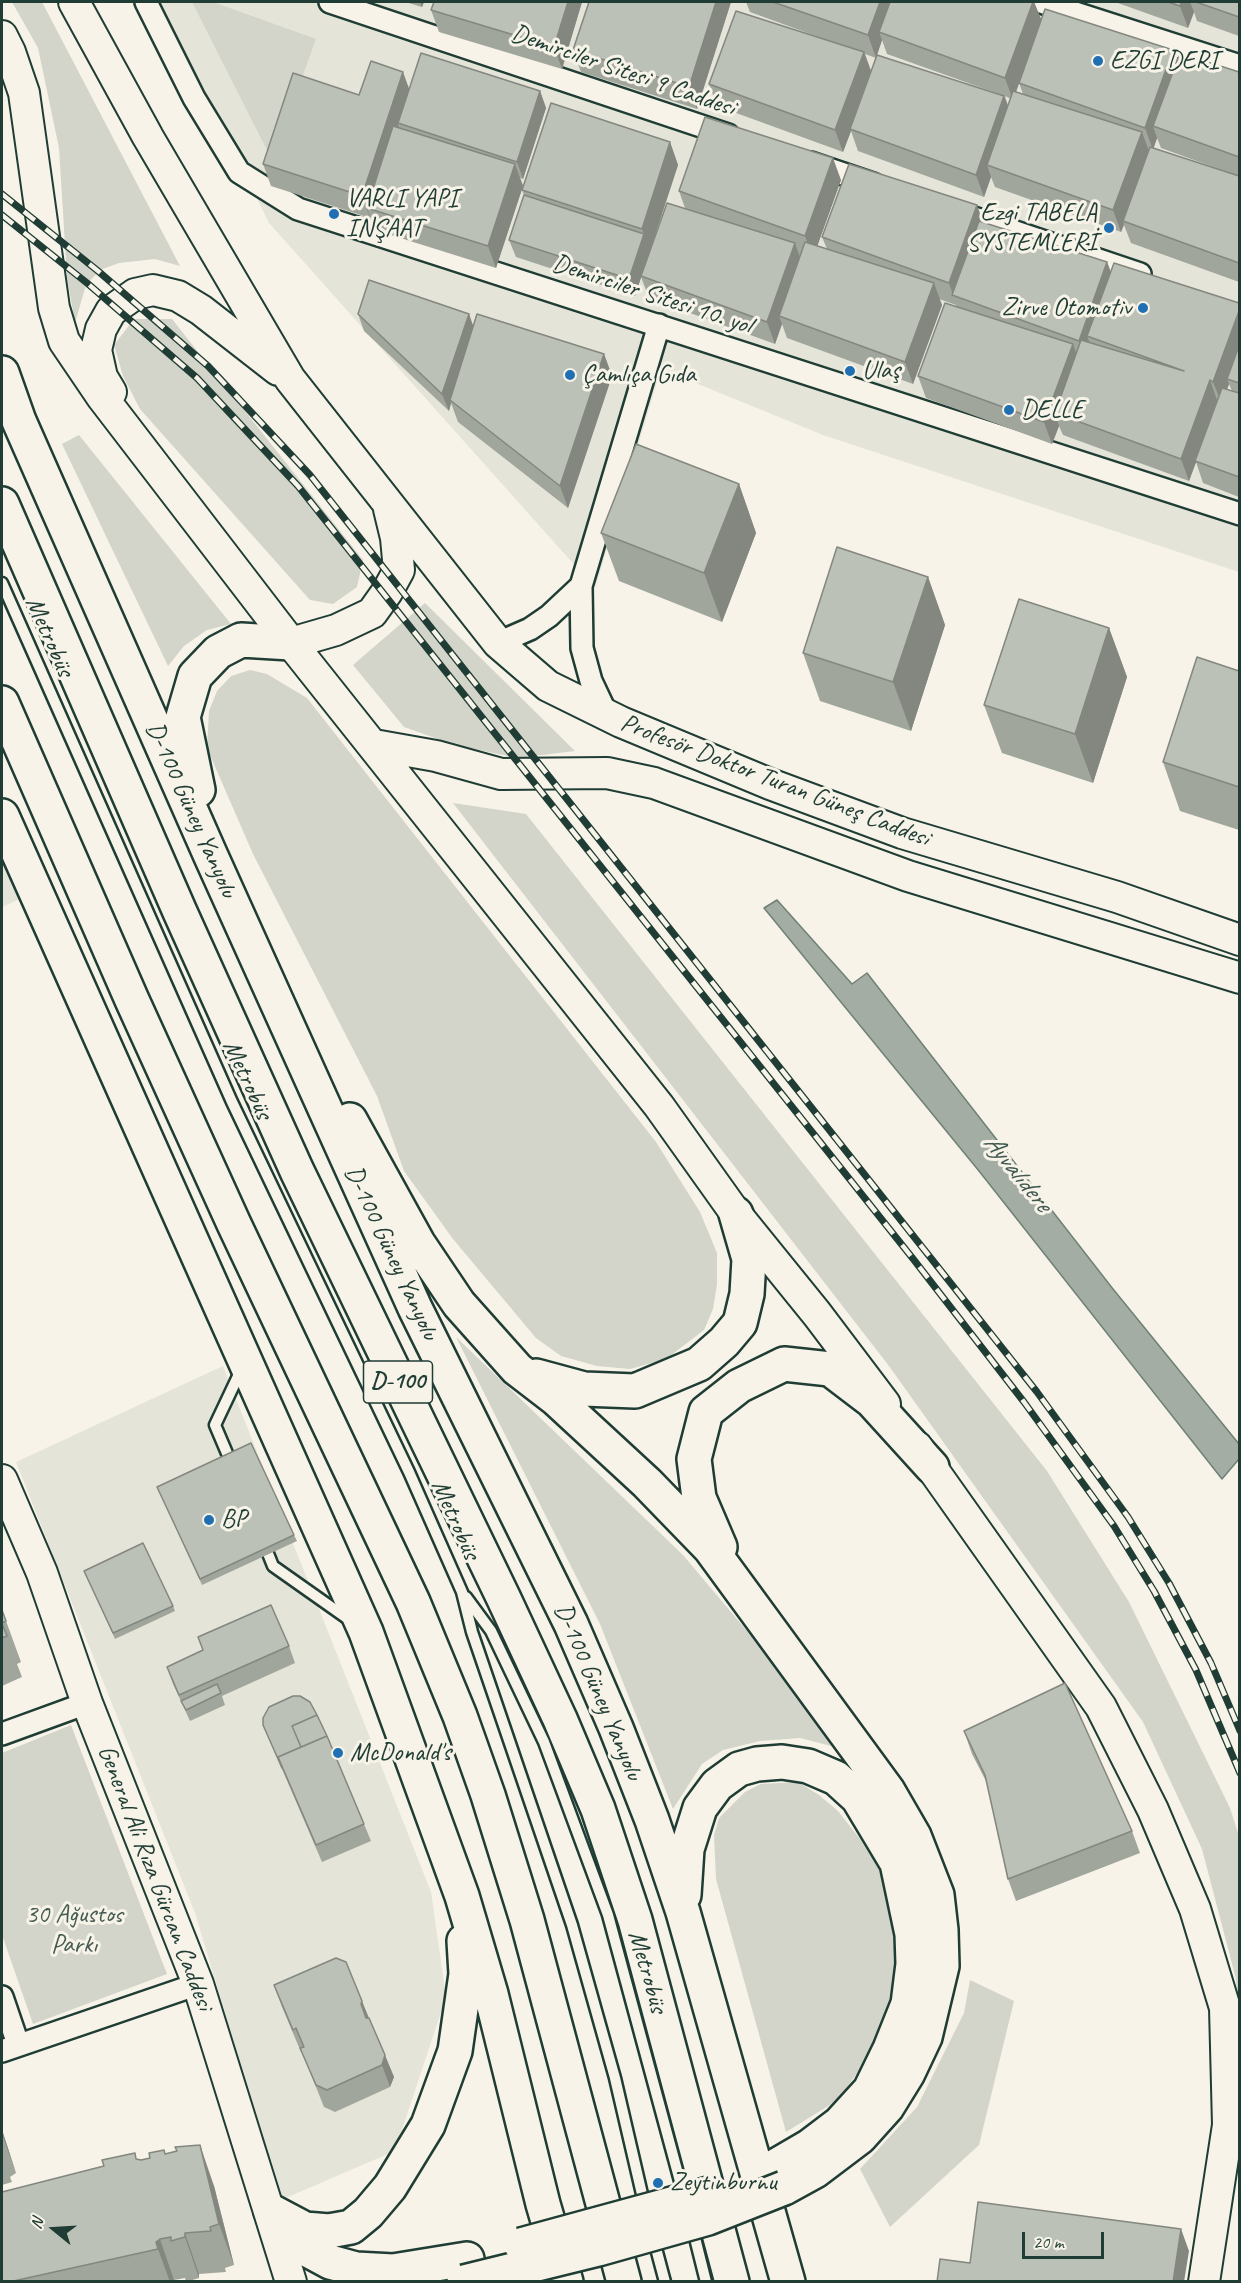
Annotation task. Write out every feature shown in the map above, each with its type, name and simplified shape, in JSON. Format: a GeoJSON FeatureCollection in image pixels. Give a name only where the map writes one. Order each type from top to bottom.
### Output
{"type":"FeatureCollection","features":[{"type":"Feature","properties":{"kind":"main road"},"geometry":{"type":"LineString","coordinates":[[74,2],[148,137],[290,379]]}},
{"type":"Feature","properties":{"kind":"main road"},"geometry":{"type":"LineString","coordinates":[[2,36],[24,93],[54,308],[64,341],[102,397],[291,643],[659,1106],[736,1214],[817,1314],[932,1467],[1101,1707],[1154,1810],[1195,1909],[1225,2008],[1228,2125],[1204,2282]]}},
{"type":"Feature","properties":{"kind":"main road"},"geometry":{"type":"LineString","coordinates":[[138,442],[102,377],[96,350],[101,329],[111,311],[135,294],[153,290],[178,296],[201,310],[290,379]]}},
{"type":"Feature","properties":{"kind":"main road","name":"D-100 Güney Yanyolu"},"geometry":{"type":"LineString","coordinates":[[2,374],[19,422],[210,854],[415,1308],[571,1624],[652,1820],[683,1912],[788,2282]]}},
{"type":"Feature","properties":{"kind":"main road","name":"Profesör Doktor Turan Güneş Caddesi"},"geometry":{"type":"LineString","coordinates":[[290,379],[498,643],[548,686],[609,717],[770,784],[902,833],[1117,897],[1239,940]]}},
{"type":"Feature","properties":{"kind":"main road"},"geometry":{"type":"LineString","coordinates":[[210,854],[183,717],[195,675],[218,652],[241,640],[291,643],[336,630],[372,613],[399,570],[396,538],[388,503]]}},
{"type":"Feature","properties":{"kind":"main road","name":"D-100"},"geometry":{"type":"LineString","coordinates":[[2,504],[180,912],[293,1161],[345,1274],[504,1599],[560,1719],[598,1809],[635,1920],[732,2282]]}},
{"type":"Feature","properties":{"kind":"main road"},"geometry":{"type":"LineString","coordinates":[[2,703],[132,1000],[234,1224],[413,1602],[460,1716],[510,1860],[624,2282]]}},
{"type":"Feature","properties":{"kind":"main road"},"geometry":{"type":"LineString","coordinates":[[374,745],[436,756],[501,774],[608,773],[654,783],[908,876],[1239,978]]}},
{"type":"Feature","properties":{"kind":"main road"},"geometry":{"type":"LineString","coordinates":[[2,816],[366,1632],[462,1896],[491,1994],[543,2204],[566,2282]]}},
{"type":"Feature","properties":{"kind":"main road"},"geometry":{"type":"LineString","coordinates":[[270,2211],[304,2248],[330,2262],[356,2269],[466,2270],[707,2195],[779,2177],[815,2171],[860,2137],[887,2107],[926,2037],[942,1966],[941,1930],[936,1895],[914,1836],[888,1791],[710,1548],[647,1483],[556,1399],[517,1369],[459,1304],[418,1243],[355,1124],[313,1082]]}},
{"type":"Feature","properties":{"kind":"main road"},"geometry":{"type":"LineString","coordinates":[[517,1369],[584,1389],[635,1392],[699,1364],[724,1342],[740,1323],[747,1294],[749,1259],[736,1214]]}},
{"type":"Feature","properties":{"kind":"main road"},"geometry":{"type":"LineString","coordinates":[[737,1584],[699,1498],[694,1459],[706,1412],[739,1386],[784,1364],[830,1369],[872,1401],[932,1467]]}},
{"type":"Feature","properties":{"kind":"main road","name":"General Ali Rıza Gürcan Caddesi"},"geometry":{"type":"LineString","coordinates":[[2,1480],[42,1573],[87,1703],[198,1984],[291,2282]]}},
{"type":"Feature","properties":{"kind":"main road"},"geometry":{"type":"LineString","coordinates":[[683,1912],[687,1849],[700,1808],[717,1785],[739,1769],[757,1764],[782,1761],[808,1766],[836,1778],[858,1798],[897,1863],[912,1934],[913,1964],[908,2004],[870,2090],[839,2124],[810,2146],[779,2177]]}},
{"type":"Feature","properties":{"kind":"main road"},"geometry":{"type":"LineString","coordinates":[[270,2211],[305,2229],[329,2232],[351,2227],[368,2213],[390,2187],[411,2153],[428,2125],[455,2051],[466,1974],[462,1896]]}},
{"type":"Feature","properties":{"kind":"street","name":"Demirciler Sitesi 10. yol"},"geometry":{"type":"LineString","coordinates":[[146,2],[194,98],[238,172],[298,209],[1239,514]]}},
{"type":"Feature","properties":{"kind":"street","name":"Demirciler Sitesi 9 Caddesi"},"geometry":{"type":"LineString","coordinates":[[330,2],[751,143]]}},
{"type":"Feature","properties":{"kind":"street"},"geometry":{"type":"LineString","coordinates":[[1041,2],[1239,66]]}},
{"type":"Feature","properties":{"kind":"street"},"geometry":{"type":"LineString","coordinates":[[796,158],[887,189]]}},
{"type":"Feature","properties":{"kind":"street"},"geometry":{"type":"LineString","coordinates":[[933,204],[1160,280]]}},
{"type":"Feature","properties":{"kind":"street"},"geometry":{"type":"LineString","coordinates":[[609,717],[591,681],[582,648],[581,586],[659,325]]}},
{"type":"Feature","properties":{"kind":"street"},"geometry":{"type":"LineString","coordinates":[[498,643],[540,622],[581,586]]}},
{"type":"Feature","properties":{"kind":"street"},"geometry":{"type":"LineString","coordinates":[[2,1734],[87,1703]]}},
{"type":"Feature","properties":{"kind":"street"},"geometry":{"type":"LineString","coordinates":[[2,1997],[10,2047],[198,1984]]}},
{"type":"Feature","properties":{"kind":"lane","name":"Metrobüs"},"geometry":{"type":"LineString","coordinates":[[2,583],[222,1081],[409,1472],[462,1592],[472,1632],[572,1925],[615,2078],[635,2175],[665,2282]]}},
{"type":"Feature","properties":{"kind":"lane"},"geometry":{"type":"LineString","coordinates":[[235,1474],[215,1425],[245,1362]]}},
{"type":"Feature","properties":{"kind":"lane"},"geometry":{"type":"LineString","coordinates":[[260,1535],[273,1566],[366,1632]]}},
{"type":"Feature","properties":{"kind":"lane","name":"Metrobüs"},"geometry":{"type":"LineString","coordinates":[[462,1592],[491,1631],[544,1742],[608,1915],[706,2282]]}},
{"type":"Feature","properties":{"kind":"shaded area"},"geometry":{"type":"Polygon","coordinates":[[[160,2],[1239,2],[1239,572],[823,435],[661,369],[595,588],[269,223],[160,2]]]}},
{"type":"Feature","properties":{"kind":"shaded area"},"geometry":{"type":"Polygon","coordinates":[[[2,857],[20,899],[2,907],[2,857]]]}},
{"type":"Feature","properties":{"kind":"shaded area"},"geometry":{"type":"Polygon","coordinates":[[[223,1366],[431,1892],[446,1997],[395,2151],[281,2200],[195,1913],[16,1462],[223,1366]]]}},
{"type":"Feature","properties":{"kind":"green space"},"geometry":{"type":"Polygon","coordinates":[[[12,2],[42,2],[180,266],[155,259],[119,263],[100,270],[86,285],[75,323],[67,277],[59,148],[38,48],[12,2]]]}},
{"type":"Feature","properties":{"kind":"green space"},"geometry":{"type":"Polygon","coordinates":[[[192,2],[213,2],[316,39],[272,160],[192,2]]]}},
{"type":"Feature","properties":{"kind":"green space"},"geometry":{"type":"Polygon","coordinates":[[[134,319],[172,319],[363,560],[357,587],[333,604],[310,600],[140,409],[123,376],[114,345],[134,319]]]}},
{"type":"Feature","properties":{"kind":"green space"},"geometry":{"type":"Polygon","coordinates":[[[79,435],[231,624],[207,630],[184,646],[168,666],[62,444],[79,435]]]}},
{"type":"Feature","properties":{"kind":"green space"},"geometry":{"type":"Polygon","coordinates":[[[425,603],[575,751],[517,758],[455,745],[404,727],[353,665],[425,603]]]}},
{"type":"Feature","properties":{"kind":"green space"},"geometry":{"type":"Polygon","coordinates":[[[250,670],[267,674],[307,698],[656,1142],[700,1212],[717,1253],[717,1284],[713,1309],[704,1330],[666,1359],[630,1369],[597,1366],[561,1356],[536,1338],[453,1239],[404,1171],[377,1096],[253,854],[207,748],[209,711],[217,691],[231,676],[250,670]]]}},
{"type":"Feature","properties":{"kind":"green space"},"geometry":{"type":"Polygon","coordinates":[[[453,803],[526,814],[1047,1471],[1129,1602],[1230,1808],[1239,1836],[1239,2019],[1236,1979],[1202,1849],[1143,1722],[889,1366],[453,803]]]}},
{"type":"Feature","properties":{"kind":"green space"},"geometry":{"type":"Polygon","coordinates":[[[456,1337],[683,1555],[779,1669],[835,1747],[800,1738],[760,1741],[723,1750],[702,1764],[673,1809],[600,1624],[456,1337]]]}},
{"type":"Feature","properties":{"kind":"green space","name":"30 Ağustos Parkı"},"geometry":{"type":"Polygon","coordinates":[[[71,1725],[167,1974],[33,2024],[2,1935],[2,1753],[71,1725]]]}},
{"type":"Feature","properties":{"kind":"green space"},"geometry":{"type":"Polygon","coordinates":[[[798,1782],[819,1795],[838,1811],[860,1839],[879,1869],[890,1906],[897,1945],[894,1985],[883,2023],[865,2062],[838,2100],[786,2132],[716,1879],[714,1835],[719,1818],[745,1792],[761,1784],[798,1782]]]}},
{"type":"Feature","properties":{"kind":"green space"},"geometry":{"type":"Polygon","coordinates":[[[970,1980],[1014,2001],[979,2145],[890,2227],[860,2169],[917,2107],[964,2013],[970,1980]]]}},
{"type":"Feature","properties":{"kind":"water","name":"Ayvalıdere"},"geometry":{"type":"Polygon","coordinates":[[[777,900],[852,984],[867,973],[1113,1289],[1239,1444],[1239,1459],[1222,1479],[979,1171],[764,908],[777,900]]]}},
{"type":"Feature","properties":{"kind":"building"},"geometry":{"type":"Polygon","coordinates":[[[434,2],[568,2],[554,47],[431,10],[434,2]]]}},
{"type":"Feature","properties":{"kind":"building"},"geometry":{"type":"Polygon","coordinates":[[[589,2],[716,2],[689,87],[573,50],[589,2]]]}},
{"type":"Feature","properties":{"kind":"building"},"geometry":{"type":"Polygon","coordinates":[[[773,2],[880,2],[868,35],[773,2]]]}},
{"type":"Feature","properties":{"kind":"building"},"geometry":{"type":"Polygon","coordinates":[[[890,2],[1033,2],[1005,78],[879,32],[890,2]]]}},
{"type":"Feature","properties":{"kind":"building"},"geometry":{"type":"Polygon","coordinates":[[[1168,2],[1181,2],[1180,6],[1168,2]]]}},
{"type":"Feature","properties":{"kind":"building"},"geometry":{"type":"Polygon","coordinates":[[[1196,2],[1239,2],[1239,17],[1196,2]]]}},
{"type":"Feature","properties":{"kind":"building"},"geometry":{"type":"Polygon","coordinates":[[[1045,9],[1173,50],[1145,128],[1019,83],[1045,9]]]}},
{"type":"Feature","properties":{"kind":"building"},"geometry":{"type":"Polygon","coordinates":[[[736,11],[864,52],[835,130],[709,84],[736,11]]]}},
{"type":"Feature","properties":{"kind":"building"},"geometry":{"type":"Polygon","coordinates":[[[421,53],[540,91],[517,162],[398,123],[421,53]]]}},
{"type":"Feature","properties":{"kind":"building"},"geometry":{"type":"Polygon","coordinates":[[[1180,53],[1239,72],[1239,157],[1153,126],[1180,53]]]}},
{"type":"Feature","properties":{"kind":"building"},"geometry":{"type":"Polygon","coordinates":[[[877,55],[1004,96],[976,175],[850,129],[877,55]]]}},
{"type":"Feature","properties":{"kind":"building"},"geometry":{"type":"Polygon","coordinates":[[[371,61],[403,72],[362,196],[263,164],[293,73],[359,95],[371,61]]]}},
{"type":"Feature","properties":{"kind":"building"},"geometry":{"type":"Polygon","coordinates":[[[1013,91],[1142,132],[1113,210],[987,165],[1013,91]]]}},
{"type":"Feature","properties":{"kind":"building"},"geometry":{"type":"Polygon","coordinates":[[[551,103],[670,142],[642,229],[522,190],[551,103]]]}},
{"type":"Feature","properties":{"kind":"building"},"geometry":{"type":"Polygon","coordinates":[[[705,117],[833,158],[805,236],[679,191],[705,117]]]}},
{"type":"Feature","properties":{"kind":"building"},"geometry":{"type":"Polygon","coordinates":[[[393,126],[515,164],[488,246],[367,208],[393,126]]]}},
{"type":"Feature","properties":{"kind":"building"},"geometry":{"type":"Polygon","coordinates":[[[1150,147],[1239,176],[1239,263],[1123,221],[1150,147]]]}},
{"type":"Feature","properties":{"kind":"building"},"geometry":{"type":"Polygon","coordinates":[[[849,164],[977,205],[949,283],[822,237],[849,164]]]}},
{"type":"Feature","properties":{"kind":"building"},"geometry":{"type":"Polygon","coordinates":[[[524,195],[644,234],[629,279],[509,240],[524,195]]]}},
{"type":"Feature","properties":{"kind":"building"},"geometry":{"type":"Polygon","coordinates":[[[667,203],[795,243],[767,322],[641,276],[667,203]]]}},
{"type":"Feature","properties":{"kind":"building"},"geometry":{"type":"Polygon","coordinates":[[[979,221],[1107,262],[1079,341],[952,295],[979,221]]]}},
{"type":"Feature","properties":{"kind":"building"},"geometry":{"type":"Polygon","coordinates":[[[805,242],[934,283],[905,362],[779,316],[805,242]]]}},
{"type":"Feature","properties":{"kind":"building"},"geometry":{"type":"Polygon","coordinates":[[[1114,263],[1239,303],[1239,311],[1213,382],[1210,380],[1181,459],[1055,413],[1081,340],[1184,371],[1087,336],[1114,263]]]}},
{"type":"Feature","properties":{"kind":"building"},"geometry":{"type":"Polygon","coordinates":[[[369,280],[469,314],[442,394],[358,314],[369,280]]]}},
{"type":"Feature","properties":{"kind":"building"},"geometry":{"type":"Polygon","coordinates":[[[945,303],[1073,344],[1044,422],[918,376],[945,303]]]}},
{"type":"Feature","properties":{"kind":"building"},"geometry":{"type":"Polygon","coordinates":[[[477,314],[604,354],[560,486],[450,400],[477,314]]]}},
{"type":"Feature","properties":{"kind":"building"},"geometry":{"type":"Polygon","coordinates":[[[1239,346],[1239,383],[1227,379],[1239,346]]]}},
{"type":"Feature","properties":{"kind":"building"},"geometry":{"type":"Polygon","coordinates":[[[1222,388],[1239,393],[1239,477],[1195,461],[1222,388]]]}},
{"type":"Feature","properties":{"kind":"building"},"geometry":{"type":"Polygon","coordinates":[[[636,444],[739,484],[704,573],[601,533],[636,444]]]}},
{"type":"Feature","properties":{"kind":"building"},"geometry":{"type":"Polygon","coordinates":[[[837,547],[928,577],[893,682],[803,653],[837,547]]]}},
{"type":"Feature","properties":{"kind":"building"},"geometry":{"type":"Polygon","coordinates":[[[1019,599],[1109,628],[1075,734],[984,705],[1019,599]]]}},
{"type":"Feature","properties":{"kind":"building"},"geometry":{"type":"Polygon","coordinates":[[[1197,657],[1239,671],[1239,787],[1163,762],[1197,657]]]}},
{"type":"Feature","properties":{"kind":"building"},"geometry":{"type":"Polygon","coordinates":[[[251,1443],[294,1535],[200,1579],[157,1487],[251,1443]]]}},
{"type":"Feature","properties":{"kind":"building"},"geometry":{"type":"Polygon","coordinates":[[[143,1543],[173,1606],[113,1633],[84,1571],[143,1543]]]}},
{"type":"Feature","properties":{"kind":"building"},"geometry":{"type":"Polygon","coordinates":[[[271,1605],[289,1646],[179,1695],[167,1667],[203,1650],[198,1637],[271,1605]]]}},
{"type":"Feature","properties":{"kind":"building"},"geometry":{"type":"Polygon","coordinates":[[[2,1610],[6,1621],[2,1623],[2,1610]]]}},
{"type":"Feature","properties":{"kind":"building"},"geometry":{"type":"Polygon","coordinates":[[[2,1624],[7,1636],[2,1638],[2,1624]]]}},
{"type":"Feature","properties":{"kind":"building"},"geometry":{"type":"Polygon","coordinates":[[[1065,1683],[1132,1831],[1008,1879],[985,1775],[964,1731],[1065,1683]]]}},
{"type":"Feature","properties":{"kind":"building"},"geometry":{"type":"Polygon","coordinates":[[[217,1684],[221,1693],[186,1710],[181,1701],[217,1684]]]}},
{"type":"Feature","properties":{"kind":"building"},"geometry":{"type":"Polygon","coordinates":[[[293,1696],[300,1696],[310,1702],[317,1715],[292,1726],[301,1747],[278,1757],[282,1768],[263,1725],[263,1718],[269,1707],[293,1696]]]}},
{"type":"Feature","properties":{"kind":"building"},"geometry":{"type":"Polygon","coordinates":[[[317,1715],[327,1736],[301,1747],[292,1726],[317,1715]]]}},
{"type":"Feature","properties":{"kind":"building"},"geometry":{"type":"Polygon","coordinates":[[[327,1736],[364,1824],[316,1845],[278,1757],[327,1736]]]}},
{"type":"Feature","properties":{"kind":"building"},"geometry":{"type":"Polygon","coordinates":[[[336,1958],[346,1962],[362,2001],[366,2018],[369,2018],[385,2055],[382,2065],[327,2090],[316,2085],[300,2048],[304,2047],[296,2028],[293,2030],[274,1985],[336,1958]]]}},
{"type":"Feature","properties":{"kind":"building"},"geometry":{"type":"Polygon","coordinates":[[[200,2145],[219,2224],[210,2227],[211,2231],[185,2233],[185,2237],[171,2241],[171,2237],[160,2239],[156,2242],[158,2249],[9,2282],[2,2281],[2,2192],[104,2166],[102,2160],[135,2153],[136,2159],[141,2160],[150,2158],[149,2153],[164,2150],[165,2154],[177,2151],[175,2147],[200,2145]]]}},
{"type":"Feature","properties":{"kind":"building"},"geometry":{"type":"Polygon","coordinates":[[[978,2202],[1181,2229],[1173,2282],[937,2282],[940,2259],[970,2263],[978,2202]]]}},
{"type":"Feature","properties":{"kind":"railway"},"geometry":{"type":"LineString","coordinates":[[2,194],[98,271],[208,366],[310,475],[1037,1392],[1128,1517],[1169,1583],[1211,1663],[1240,1731]]}},
{"type":"Feature","properties":{"kind":"railway"},"geometry":{"type":"LineString","coordinates":[[2,215],[87,283],[197,378],[298,486],[914,1260],[1024,1402],[1114,1526],[1154,1591],[1196,1670],[1240,1773]]}},
{"type":"Feature","properties":{"kind":"place","name":"EZGI DERI"},"geometry":{"type":"Point","coordinates":[1098,61]}},
{"type":"Feature","properties":{"kind":"place","name":"VARLI YAPI INŞAAT"},"geometry":{"type":"Point","coordinates":[334,214]}},
{"type":"Feature","properties":{"kind":"place","name":"Ezgi TABELA SYSTEMLERİ"},"geometry":{"type":"Point","coordinates":[1109,228]}},
{"type":"Feature","properties":{"kind":"place","name":"Zirve Otomotiv"},"geometry":{"type":"Point","coordinates":[1143,308]}},
{"type":"Feature","properties":{"kind":"place","name":"Ulaş"},"geometry":{"type":"Point","coordinates":[850,371]}},
{"type":"Feature","properties":{"kind":"place","name":"Çamlıça Gıda"},"geometry":{"type":"Point","coordinates":[570,375]}},
{"type":"Feature","properties":{"kind":"place","name":"DELLE"},"geometry":{"type":"Point","coordinates":[1009,410]}},
{"type":"Feature","properties":{"kind":"place","name":"BP"},"geometry":{"type":"Point","coordinates":[209,1520]}},
{"type":"Feature","properties":{"kind":"place","name":"McDonald's"},"geometry":{"type":"Point","coordinates":[338,1753]}},
{"type":"Feature","properties":{"kind":"place","name":"Zeytinburnu"},"geometry":{"type":"Point","coordinates":[658,2183]}}]}
